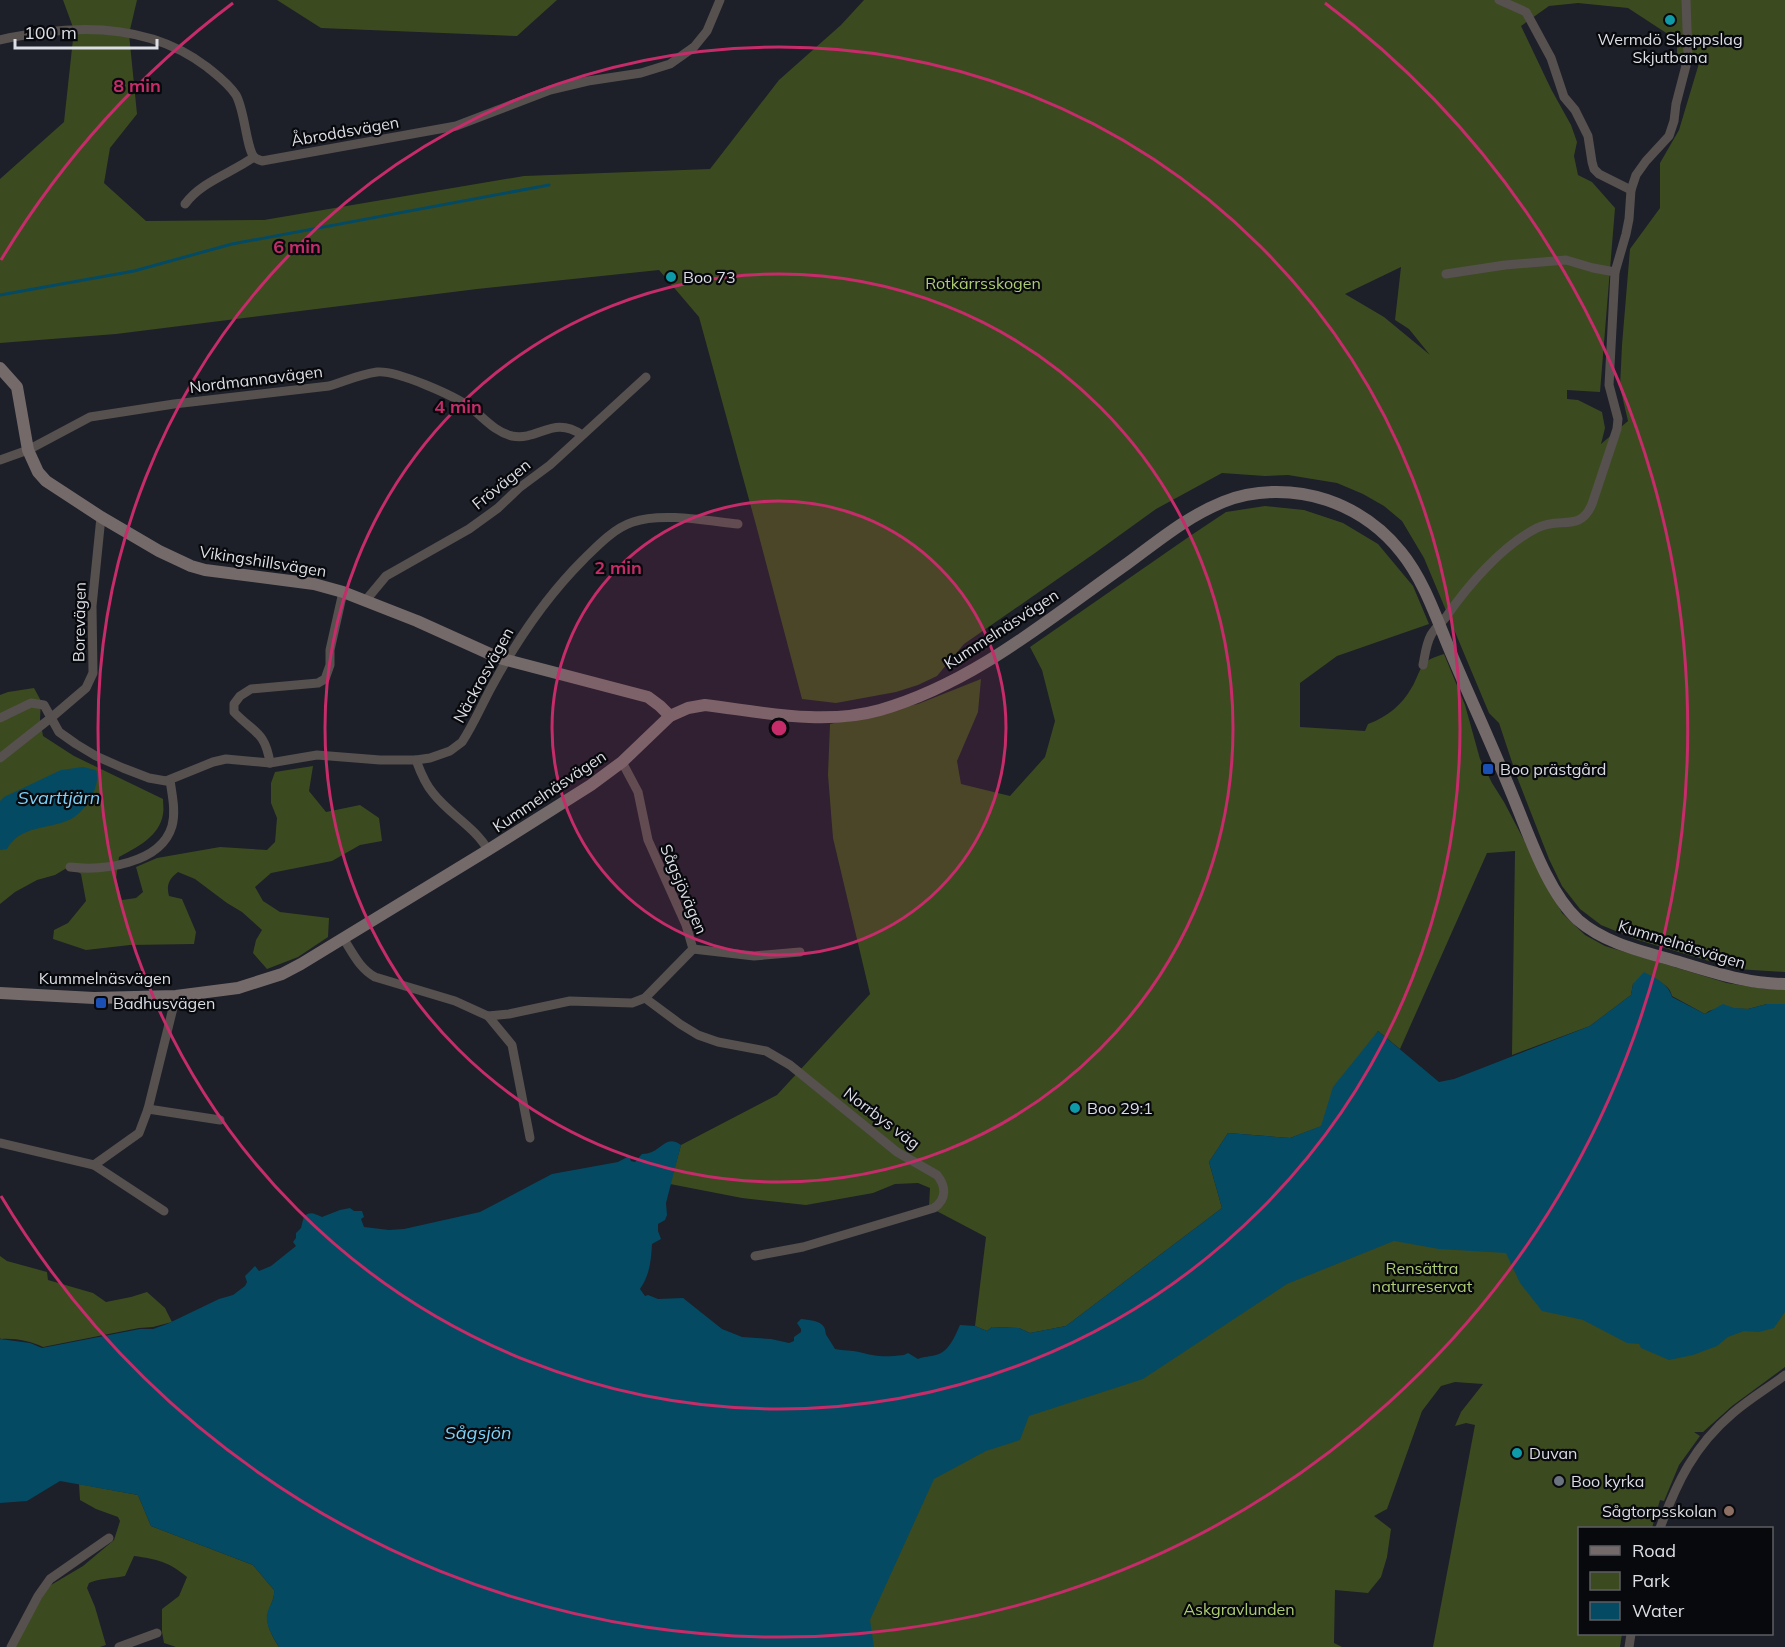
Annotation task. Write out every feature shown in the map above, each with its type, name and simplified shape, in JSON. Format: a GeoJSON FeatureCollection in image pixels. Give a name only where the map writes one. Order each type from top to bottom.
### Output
{"type":"FeatureCollection","features":[{"type":"Feature","properties":{"kind":"street","name":"Åbroddsvägen"},"geometry":{"type":"LineString","coordinates":[[254,157],[262,161],[456,126],[550,90],[588,81],[641,73],[670,64],[694,47],[707,31],[720,0]]}},
{"type":"Feature","properties":{"kind":"street"},"geometry":{"type":"LineString","coordinates":[[1499,0],[1526,12],[1551,58],[1564,97],[1575,110],[1588,136],[1594,169],[1630,190]]}},
{"type":"Feature","properties":{"kind":"street"},"geometry":{"type":"LineString","coordinates":[[1423,666],[1427,644],[1432,634],[1473,581],[1518,540],[1546,524],[1581,520],[1588,513],[1617,429],[1618,419],[1609,385],[1613,286],[1629,219],[1630,190],[1636,175],[1669,136],[1674,121],[1688,58],[1686,0]]}},
{"type":"Feature","properties":{"kind":"street"},"geometry":{"type":"LineString","coordinates":[[0,40],[13,36],[68,29],[107,29],[148,37],[176,48],[228,83],[244,114],[254,157],[209,182],[185,204]]}},
{"type":"Feature","properties":{"kind":"street"},"geometry":{"type":"LineString","coordinates":[[1446,274],[1504,264],[1566,260],[1616,272]]}},
{"type":"Feature","properties":{"kind":"street","name":"Vikingshillsvägen"},"geometry":{"type":"LineString","coordinates":[[0,368],[16,387],[28,450],[38,472],[46,481],[101,517],[159,551],[198,568],[314,584],[343,592],[507,660],[648,697],[669,717]]}},
{"type":"Feature","properties":{"kind":"street","name":"Nordmannavägen"},"geometry":{"type":"LineString","coordinates":[[0,460],[28,450],[90,417],[174,404],[329,386],[378,372],[411,380],[453,397],[489,425],[513,436],[560,427],[574,430],[582,435]]}},
{"type":"Feature","properties":{"kind":"street","name":"Frövägen"},"geometry":{"type":"LineString","coordinates":[[366,600],[386,576],[469,529],[489,515],[549,465],[646,377]]}},
{"type":"Feature","properties":{"kind":"street","name":"Kummelnäsvägen"},"geometry":{"type":"LineString","coordinates":[[0,993],[94,998],[176,996],[238,988],[282,974],[591,785],[622,762],[669,717],[688,708],[705,705],[816,718],[849,717],[882,710],[941,687],[990,660],[1189,519],[1226,501],[1254,494],[1284,492],[1315,496],[1344,507],[1371,523],[1388,537],[1409,562],[1439,625],[1540,864],[1567,908],[1578,919],[1608,939],[1632,948],[1730,977],[1755,982],[1785,984]]}},
{"type":"Feature","properties":{"kind":"street","name":"Borevägen"},"geometry":{"type":"LineString","coordinates":[[0,758],[86,688],[93,673],[92,606],[101,517]]}},
{"type":"Feature","properties":{"kind":"street","name":"Näckrosvägen"},"geometry":{"type":"LineString","coordinates":[[170,780],[226,759],[270,764],[316,755],[416,760],[450,751],[462,742],[519,638],[536,615],[570,573],[618,529],[634,521],[654,518],[696,519],[738,525]]}},
{"type":"Feature","properties":{"kind":"street"},"geometry":{"type":"LineString","coordinates":[[270,764],[268,749],[260,734],[234,712],[234,704],[240,696],[251,689],[318,682],[325,679],[330,665],[330,650],[343,592]]}},
{"type":"Feature","properties":{"kind":"street"},"geometry":{"type":"LineString","coordinates":[[0,718],[31,703],[44,705],[59,732],[96,756],[149,778],[170,780],[174,811],[172,827],[162,844],[151,853],[122,864],[86,869],[70,867]]}},
{"type":"Feature","properties":{"kind":"street"},"geometry":{"type":"LineString","coordinates":[[416,760],[432,793],[481,839],[488,850]]}},
{"type":"Feature","properties":{"kind":"street","name":"Sågsjövägen"},"geometry":{"type":"LineString","coordinates":[[622,762],[638,792],[648,840],[686,925],[693,950],[645,998]]}},
{"type":"Feature","properties":{"kind":"street"},"geometry":{"type":"LineString","coordinates":[[344,938],[360,965],[375,977],[455,1001],[488,1016],[512,1045],[530,1138]]}},
{"type":"Feature","properties":{"kind":"street"},"geometry":{"type":"LineString","coordinates":[[693,950],[754,956],[800,952]]}},
{"type":"Feature","properties":{"kind":"street"},"geometry":{"type":"LineString","coordinates":[[94,1165],[139,1133],[148,1109],[176,996]]}},
{"type":"Feature","properties":{"kind":"street"},"geometry":{"type":"LineString","coordinates":[[488,1016],[509,1014],[570,1001],[633,1003],[645,998]]}},
{"type":"Feature","properties":{"kind":"street","name":"Norrbys väg"},"geometry":{"type":"LineString","coordinates":[[645,998],[698,1035],[718,1042],[765,1052],[790,1065],[897,1152],[937,1175],[942,1181],[944,1196],[940,1204],[934,1208],[803,1247],[755,1256]]}},
{"type":"Feature","properties":{"kind":"street"},"geometry":{"type":"LineString","coordinates":[[148,1109],[220,1120]]}},
{"type":"Feature","properties":{"kind":"street"},"geometry":{"type":"LineString","coordinates":[[0,1143],[94,1165],[164,1211]]}},
{"type":"Feature","properties":{"kind":"street"},"geometry":{"type":"LineString","coordinates":[[1660,1527],[1687,1467],[1703,1443],[1735,1411],[1785,1375]]}},
{"type":"Feature","properties":{"kind":"street"},"geometry":{"type":"LineString","coordinates":[[10,1647],[50,1579],[109,1538]]}},
{"type":"Feature","properties":{"kind":"street"},"geometry":{"type":"LineString","coordinates":[[119,1647],[157,1633]]}},
{"type":"Feature","properties":{"kind":"green space","name":"Rotkärrsskogen"},"geometry":{"type":"Polygon","coordinates":[[[63,0],[137,0],[129,34],[137,114],[110,148],[104,183],[146,221],[264,220],[524,176],[710,169],[779,80],[841,25],[864,0],[1785,0],[1785,972],[1736,969],[1638,940],[1601,925],[1580,909],[1562,886],[1549,859],[1499,723],[1489,713],[1424,558],[1402,521],[1384,506],[1337,483],[1288,475],[1222,473],[1156,509],[964,644],[937,676],[896,692],[836,703],[802,699],[699,317],[659,270],[477,289],[116,334],[0,343],[0,179],[64,122],[74,30],[63,0]],[[1578,3],[1549,6],[1521,26],[1571,125],[1577,142],[1574,156],[1578,175],[1592,182],[1615,208],[1600,392],[1567,390],[1567,399],[1578,400],[1602,412],[1605,428],[1601,444],[1628,421],[1620,387],[1630,249],[1660,208],[1660,163],[1679,130],[1700,60],[1677,56],[1677,40],[1628,8],[1578,3]],[[1401,267],[1345,294],[1384,317],[1430,355],[1409,329],[1395,320],[1401,267]]]}},
{"type":"Feature","properties":{"kind":"green space"},"geometry":{"type":"Polygon","coordinates":[[[277,0],[557,0],[517,36],[321,28],[277,0]]]}},
{"type":"Feature","properties":{"kind":"green space"},"geometry":{"type":"Polygon","coordinates":[[[1265,506],[1304,510],[1343,523],[1378,544],[1413,586],[1429,624],[1337,656],[1300,683],[1300,727],[1365,731],[1368,724],[1388,714],[1399,705],[1426,662],[1444,654],[1465,705],[1480,759],[1562,913],[1585,935],[1605,946],[1727,983],[1765,989],[1785,989],[1785,1004],[1767,1004],[1748,1009],[1718,1008],[1705,1014],[1672,996],[1667,986],[1651,976],[1633,984],[1631,995],[1590,1026],[1512,1055],[1515,851],[1487,853],[1400,1049],[1378,1031],[1322,1126],[1290,1138],[1228,1133],[1209,1162],[1222,1208],[1066,1326],[1030,1333],[1019,1328],[992,1327],[987,1331],[975,1326],[986,1237],[929,1207],[930,1188],[918,1183],[895,1184],[873,1193],[806,1205],[742,1198],[670,1184],[681,1145],[777,1095],[870,994],[833,838],[828,775],[830,724],[918,704],[981,679],[978,712],[957,761],[961,784],[1010,796],[1045,757],[1055,721],[1042,670],[1030,647],[1226,512],[1265,506]]]}},
{"type":"Feature","properties":{"kind":"green space"},"geometry":{"type":"Polygon","coordinates":[[[34,688],[41,701],[40,719],[43,736],[74,756],[163,799],[163,814],[157,829],[133,850],[119,857],[116,879],[122,900],[136,898],[143,892],[136,867],[157,858],[220,847],[267,850],[275,842],[277,818],[271,803],[271,783],[275,772],[313,766],[309,791],[326,812],[360,805],[379,818],[382,841],[360,845],[332,861],[271,873],[255,887],[263,901],[280,912],[329,918],[328,937],[298,957],[267,969],[253,953],[256,940],[262,930],[242,912],[195,879],[178,872],[169,882],[169,896],[182,899],[196,932],[194,944],[130,945],[86,950],[53,939],[54,930],[68,923],[86,901],[81,874],[70,866],[55,875],[37,880],[15,892],[0,904],[0,695],[34,688]]]}},
{"type":"Feature","properties":{"kind":"green space"},"geometry":{"type":"Polygon","coordinates":[[[1320,1203],[1785,1310],[1785,1367],[1732,1406],[1703,1432],[1694,1432],[1700,1436],[1679,1465],[1664,1501],[1660,1500],[1652,1527],[1578,1527],[1578,1635],[1622,1635],[1620,1647],[1433,1647],[1475,1425],[1466,1423],[1455,1426],[1461,1412],[1483,1384],[1455,1382],[1441,1386],[1422,1411],[1387,1509],[1374,1516],[1391,1529],[1381,1577],[1368,1593],[1335,1590],[1334,1643],[1342,1647],[739,1647],[760,1492],[1320,1203]]]}},
{"type":"Feature","properties":{"kind":"green space"},"geometry":{"type":"Polygon","coordinates":[[[0,1256],[7,1261],[47,1272],[48,1280],[93,1293],[106,1302],[147,1292],[165,1308],[172,1322],[43,1347],[23,1340],[1,1339],[0,1256]]]}},
{"type":"Feature","properties":{"kind":"green space"},"geometry":{"type":"Polygon","coordinates":[[[79,1484],[138,1495],[151,1526],[253,1565],[274,1590],[267,1618],[270,1632],[279,1647],[176,1647],[164,1643],[162,1609],[179,1596],[187,1577],[162,1562],[134,1556],[125,1576],[92,1582],[87,1588],[106,1645],[100,1647],[14,1647],[42,1596],[51,1585],[83,1566],[114,1540],[120,1521],[118,1517],[80,1500],[79,1484]]]}},
{"type":"Feature","properties":{"kind":"water","name":"Svarttjärn"},"geometry":{"type":"Polygon","coordinates":[[[83,767],[96,770],[96,784],[86,806],[75,817],[27,832],[13,841],[7,849],[0,850],[0,801],[4,797],[61,770],[83,767]]]}},
{"type":"Feature","properties":{"kind":"water","name":"Sågsjön"},"geometry":{"type":"Polygon","coordinates":[[[1644,972],[1665,985],[1672,997],[1705,1014],[1723,1004],[1748,1009],[1767,1004],[1785,1004],[1785,1312],[1774,1328],[1759,1332],[1744,1331],[1728,1337],[1717,1346],[1693,1355],[1669,1360],[1641,1348],[1639,1344],[1627,1343],[1583,1320],[1542,1311],[1520,1283],[1506,1253],[1439,1249],[1394,1241],[1287,1284],[1143,1379],[1029,1416],[1020,1440],[986,1451],[934,1479],[870,1620],[874,1647],[279,1647],[267,1623],[274,1590],[253,1565],[151,1526],[138,1495],[60,1481],[27,1501],[0,1503],[0,1339],[30,1343],[42,1348],[140,1329],[153,1329],[167,1324],[219,1299],[233,1295],[245,1286],[247,1282],[245,1276],[255,1266],[259,1271],[271,1266],[296,1246],[293,1242],[296,1233],[301,1228],[304,1216],[309,1214],[313,1213],[322,1217],[350,1208],[354,1211],[362,1211],[364,1217],[361,1219],[364,1227],[404,1229],[480,1212],[552,1174],[618,1162],[629,1156],[631,1161],[635,1162],[642,1154],[654,1151],[671,1141],[681,1145],[666,1203],[667,1215],[665,1220],[658,1224],[661,1239],[652,1244],[649,1267],[640,1289],[645,1296],[658,1299],[683,1298],[722,1329],[742,1337],[789,1343],[794,1341],[794,1337],[801,1332],[797,1323],[801,1319],[822,1325],[835,1349],[882,1356],[908,1353],[918,1359],[945,1351],[960,1325],[975,1326],[987,1331],[992,1327],[1019,1328],[1030,1333],[1066,1326],[1222,1208],[1209,1162],[1228,1133],[1290,1138],[1321,1126],[1333,1087],[1378,1031],[1439,1082],[1454,1079],[1590,1026],[1631,995],[1633,984],[1644,972]]]}},
{"type":"Feature","properties":{"kind":"waterway"},"geometry":{"type":"LineString","coordinates":[[0,295],[134,271],[232,244],[549,185]]}},
{"type":"Feature","properties":{"kind":"place","name":"Wermdö Skeppslag Skjutbana"},"geometry":{"type":"Point","coordinates":[1670,20]}},
{"type":"Feature","properties":{"kind":"place","name":"Boo 73"},"geometry":{"type":"Point","coordinates":[671,277]}},
{"type":"Feature","properties":{"kind":"place","name":"Boo prästgård"},"geometry":{"type":"Point","coordinates":[1488,769]}},
{"type":"Feature","properties":{"kind":"place","name":"Badhusvägen"},"geometry":{"type":"Point","coordinates":[101,1003]}},
{"type":"Feature","properties":{"kind":"place","name":"Boo 29:1"},"geometry":{"type":"Point","coordinates":[1075,1108]}},
{"type":"Feature","properties":{"kind":"place","name":"Duvan"},"geometry":{"type":"Point","coordinates":[1517,1453]}},
{"type":"Feature","properties":{"kind":"place","name":"Boo kyrka"},"geometry":{"type":"Point","coordinates":[1559,1481]}},
{"type":"Feature","properties":{"kind":"place","name":"Sågtorpsskolan"},"geometry":{"type":"Point","coordinates":[1729,1511]}},
{"type":"Feature","properties":{"kind":"park label","name":"Rensättra naturreservat"},"geometry":{"type":"Point","coordinates":[1422,1277]}},
{"type":"Feature","properties":{"kind":"park label","name":"Askgravlunden"},"geometry":{"type":"Point","coordinates":[1239,1609]}}]}
